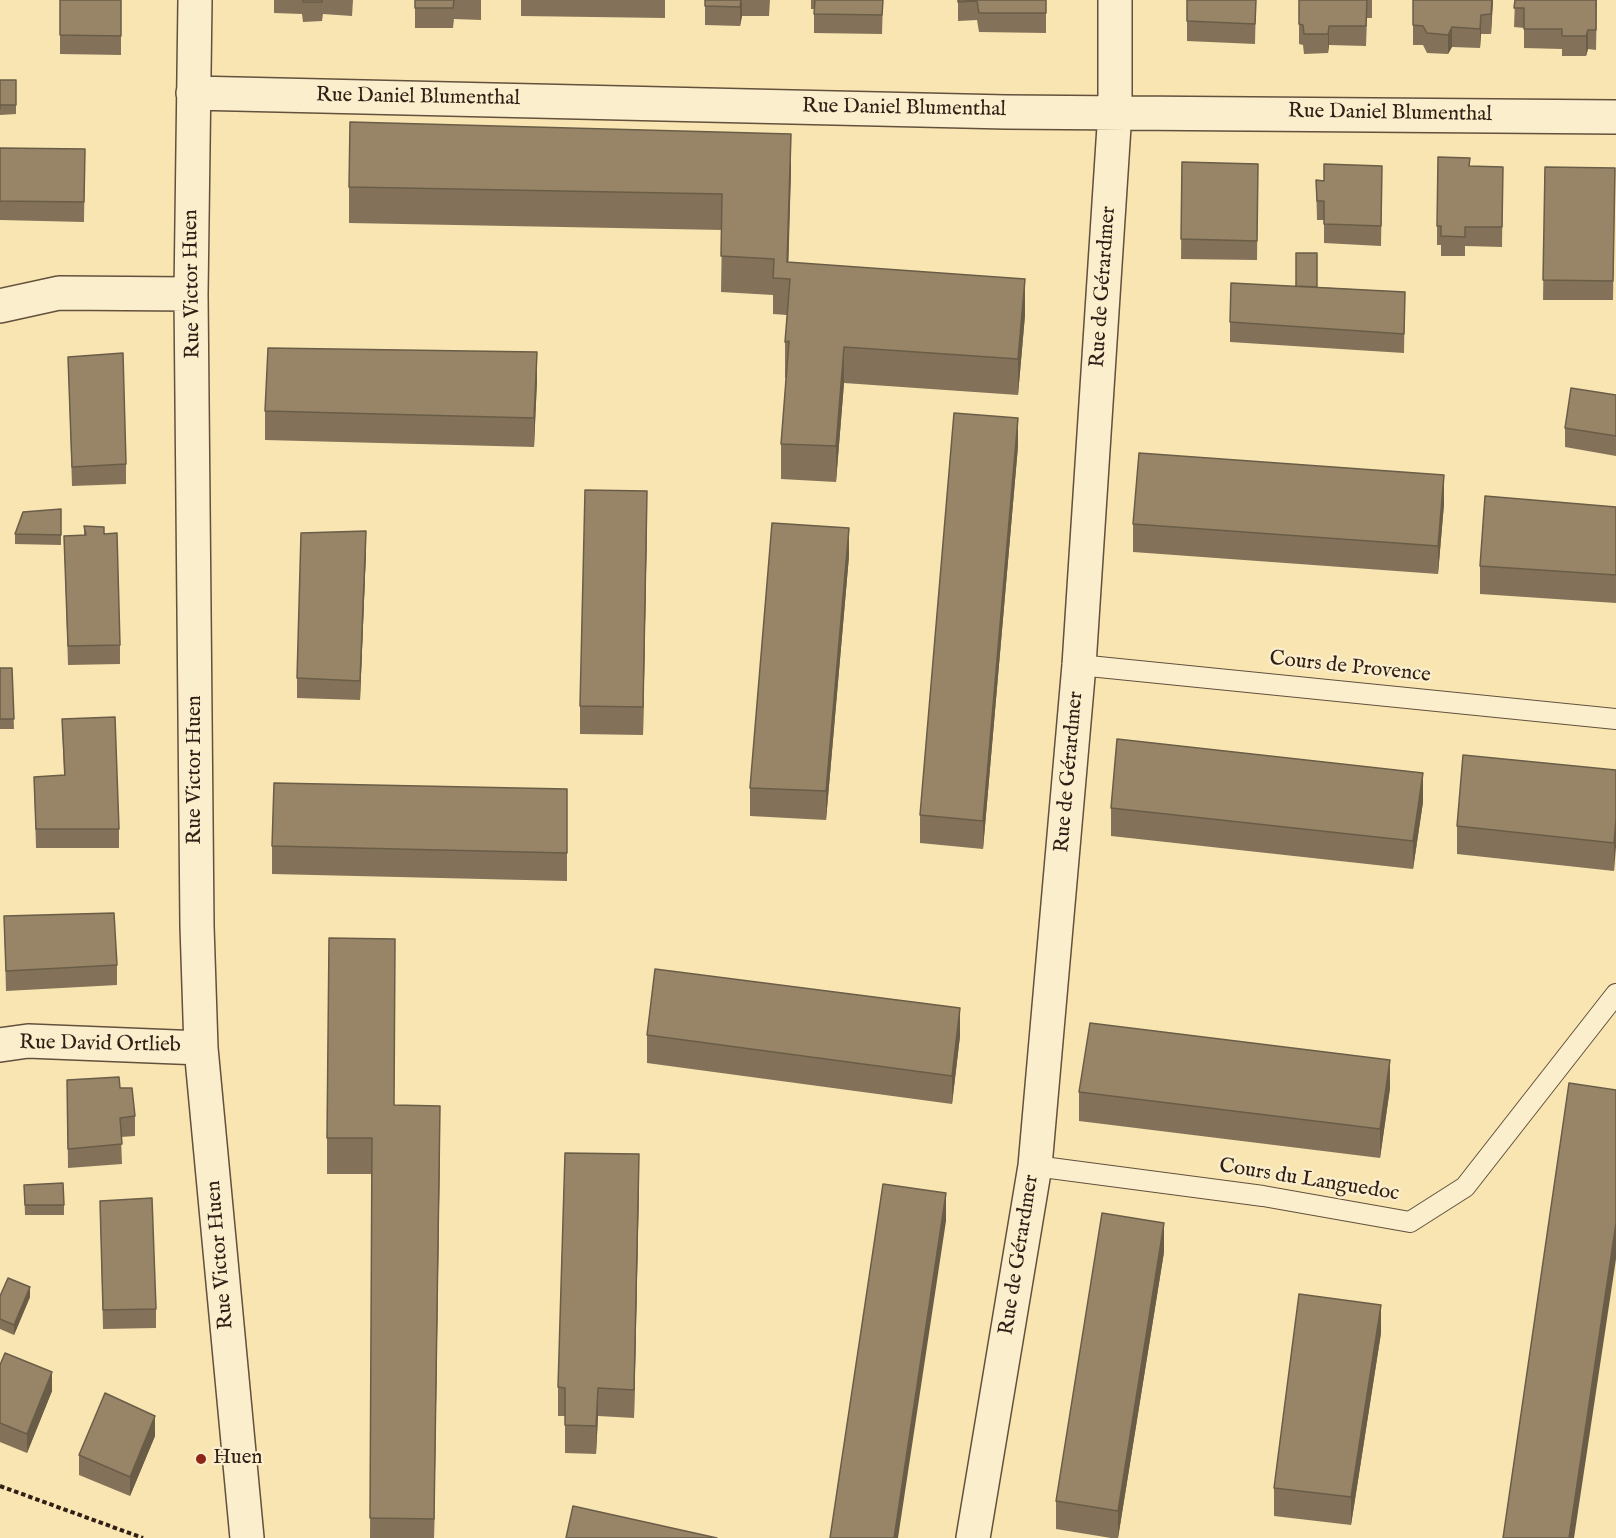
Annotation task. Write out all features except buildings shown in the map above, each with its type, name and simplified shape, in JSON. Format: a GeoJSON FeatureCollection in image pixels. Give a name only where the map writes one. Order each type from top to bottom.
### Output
{"type":"FeatureCollection","features":[{"type":"Feature","properties":{"kind":"street","name":"Rue Victor Huen"},"geometry":{"type":"LineString","coordinates":[[195,0],[191,294],[197,926],[201,1048],[247,1538]]}},
{"type":"Feature","properties":{"kind":"street","name":"Rue de Gérardmer"},"geometry":{"type":"LineString","coordinates":[[973,1538],[1035,1166],[1078,665],[1114,111],[1115,0]]}},
{"type":"Feature","properties":{"kind":"street","name":"Rue Daniel Blumenthal"},"geometry":{"type":"LineString","coordinates":[[193,93],[1006,112],[1114,111],[1616,117]]}},
{"type":"Feature","properties":{"kind":"street"},"geometry":{"type":"LineString","coordinates":[[0,306],[59,293],[191,294]]}},
{"type":"Feature","properties":{"kind":"street","name":"Rue David Ortlieb"},"geometry":{"type":"LineString","coordinates":[[0,1045],[28,1041],[201,1048]]}},
{"type":"Feature","properties":{"kind":"lane","name":"Cours de Provence"},"geometry":{"type":"LineString","coordinates":[[1078,665],[1616,719]]}},
{"type":"Feature","properties":{"kind":"lane","name":"Cours du Languedoc"},"geometry":{"type":"LineString","coordinates":[[1035,1166],[1263,1196],[1410,1222],[1465,1187],[1616,994]]}},
{"type":"Feature","properties":{"kind":"path"},"geometry":{"type":"LineString","coordinates":[[0,1486],[143,1538]]}},
{"type":"Feature","properties":{"kind":"place","name":"Huen"},"geometry":{"type":"Point","coordinates":[201,1459]}}]}
